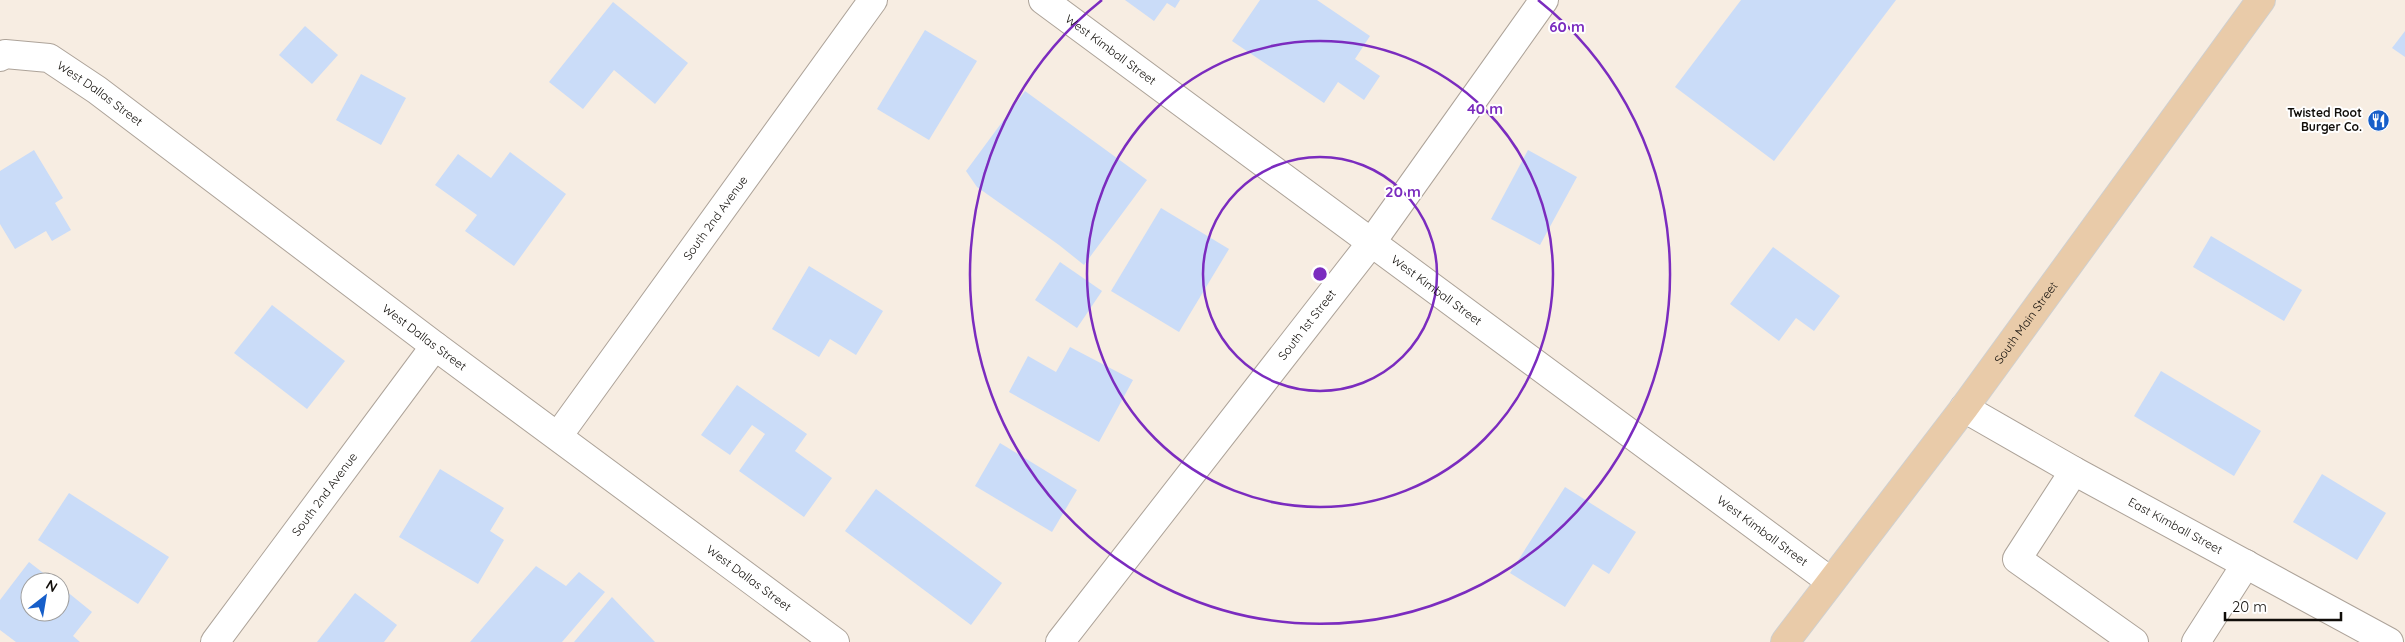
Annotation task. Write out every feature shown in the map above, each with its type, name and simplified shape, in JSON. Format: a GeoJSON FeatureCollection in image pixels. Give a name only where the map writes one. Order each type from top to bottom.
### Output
{"type":"FeatureCollection","features":[{"type":"Feature","properties":{"kind":"main road","name":"South Main Street"},"geometry":{"type":"LineString","coordinates":[[1785,642],[1964,408],[2261,0]]}},
{"type":"Feature","properties":{"kind":"street","name":"South 2nd Avenue"},"geometry":{"type":"LineString","coordinates":[[558,436],[873,0]]}},
{"type":"Feature","properties":{"kind":"street","name":"West Kimball Street"},"geometry":{"type":"LineString","coordinates":[[1044,0],[1830,581]]}},
{"type":"Feature","properties":{"kind":"street","name":"South 1st Street"},"geometry":{"type":"LineString","coordinates":[[1060,642],[1371,243],[1544,0]]}},
{"type":"Feature","properties":{"kind":"street","name":"West Dallas Street"},"geometry":{"type":"LineString","coordinates":[[3,56],[49,58],[97,90],[434,346],[835,642]]}},
{"type":"Feature","properties":{"kind":"street","name":"South 2nd Avenue"},"geometry":{"type":"LineString","coordinates":[[214,642],[434,346]]}},
{"type":"Feature","properties":{"kind":"street","name":"East Kimball Street"},"geometry":{"type":"LineString","coordinates":[[1964,408],[2074,471],[2389,642]]}},
{"type":"Feature","properties":{"kind":"street"},"geometry":{"type":"LineString","coordinates":[[2074,471],[2017,559],[2134,642]]}},
{"type":"Feature","properties":{"kind":"street"},"geometry":{"type":"LineString","coordinates":[[2196,642],[2246,564]]}},
{"type":"Feature","properties":{"kind":"building"},"geometry":{"type":"Polygon","coordinates":[[[1125,0],[1180,0],[1175,8],[1167,3],[1154,21],[1125,0]]]}},
{"type":"Feature","properties":{"kind":"building"},"geometry":{"type":"Polygon","coordinates":[[[1260,0],[1317,0],[1370,36],[1355,59],[1380,76],[1364,100],[1338,82],[1324,103],[1232,41],[1260,0]]]}},
{"type":"Feature","properties":{"kind":"building"},"geometry":{"type":"Polygon","coordinates":[[[1741,0],[1896,0],[1774,161],[1675,87],[1741,0]]]}},
{"type":"Feature","properties":{"kind":"building"},"geometry":{"type":"Polygon","coordinates":[[[613,2],[688,63],[655,104],[614,70],[583,109],[549,82],[613,2]]]}},
{"type":"Feature","properties":{"kind":"building"},"geometry":{"type":"Polygon","coordinates":[[[305,26],[338,55],[312,84],[279,55],[305,26]]]}},
{"type":"Feature","properties":{"kind":"building"},"geometry":{"type":"Polygon","coordinates":[[[925,30],[977,61],[929,140],[877,109],[925,30]]]}},
{"type":"Feature","properties":{"kind":"building"},"geometry":{"type":"Polygon","coordinates":[[[2405,31],[2405,57],[2392,48],[2405,31]]]}},
{"type":"Feature","properties":{"kind":"building"},"geometry":{"type":"Polygon","coordinates":[[[361,74],[406,98],[381,145],[336,120],[361,74]]]}},
{"type":"Feature","properties":{"kind":"building"},"geometry":{"type":"Polygon","coordinates":[[[1025,91],[1147,180],[1084,265],[977,187],[966,171],[1025,91]]]}},
{"type":"Feature","properties":{"kind":"building"},"geometry":{"type":"Polygon","coordinates":[[[34,150],[63,198],[55,203],[71,230],[52,241],[46,231],[15,249],[0,224],[0,171],[34,150]]]}},
{"type":"Feature","properties":{"kind":"building"},"geometry":{"type":"Polygon","coordinates":[[[1528,150],[1577,177],[1540,245],[1491,219],[1528,150]]]}},
{"type":"Feature","properties":{"kind":"building"},"geometry":{"type":"Polygon","coordinates":[[[510,152],[566,194],[514,266],[465,231],[477,215],[435,185],[458,154],[491,178],[510,152]]]}},
{"type":"Feature","properties":{"kind":"building"},"geometry":{"type":"Polygon","coordinates":[[[1161,208],[1229,249],[1179,332],[1111,291],[1161,208]]]}},
{"type":"Feature","properties":{"kind":"building"},"geometry":{"type":"Polygon","coordinates":[[[2211,236],[2302,290],[2284,321],[2193,267],[2211,236]]]}},
{"type":"Feature","properties":{"kind":"building"},"geometry":{"type":"Polygon","coordinates":[[[1773,247],[1840,296],[1814,331],[1796,318],[1779,341],[1730,304],[1773,247]]]}},
{"type":"Feature","properties":{"kind":"building"},"geometry":{"type":"Polygon","coordinates":[[[1060,262],[1102,291],[1077,328],[1035,300],[1060,262]]]}},
{"type":"Feature","properties":{"kind":"building"},"geometry":{"type":"Polygon","coordinates":[[[809,266],[883,311],[856,355],[830,339],[819,357],[772,329],[809,266]]]}},
{"type":"Feature","properties":{"kind":"building"},"geometry":{"type":"Polygon","coordinates":[[[272,305],[345,361],[307,409],[234,353],[272,305]]]}},
{"type":"Feature","properties":{"kind":"building"},"geometry":{"type":"Polygon","coordinates":[[[1070,347],[1133,380],[1099,442],[1009,392],[1028,356],[1056,372],[1070,347]]]}},
{"type":"Feature","properties":{"kind":"building"},"geometry":{"type":"Polygon","coordinates":[[[2161,371],[2261,431],[2234,476],[2134,416],[2161,371]]]}},
{"type":"Feature","properties":{"kind":"building"},"geometry":{"type":"Polygon","coordinates":[[[737,385],[807,434],[795,451],[832,478],[804,517],[739,471],[765,434],[752,425],[730,455],[701,435],[737,385]]]}},
{"type":"Feature","properties":{"kind":"building"},"geometry":{"type":"Polygon","coordinates":[[[1000,443],[1077,490],[1052,532],[975,486],[1000,443]]]}},
{"type":"Feature","properties":{"kind":"building"},"geometry":{"type":"Polygon","coordinates":[[[440,469],[504,508],[490,531],[504,540],[478,584],[399,537],[440,469]]]}},
{"type":"Feature","properties":{"kind":"building"},"geometry":{"type":"Polygon","coordinates":[[[2322,474],[2386,513],[2357,560],[2293,522],[2322,474]]]}},
{"type":"Feature","properties":{"kind":"building"},"geometry":{"type":"Polygon","coordinates":[[[1565,487],[1636,532],[1609,574],[1593,564],[1565,607],[1510,573],[1565,487]]]}},
{"type":"Feature","properties":{"kind":"building"},"geometry":{"type":"Polygon","coordinates":[[[876,489],[1002,583],[971,625],[845,531],[876,489]]]}},
{"type":"Feature","properties":{"kind":"building"},"geometry":{"type":"Polygon","coordinates":[[[69,493],[169,557],[138,604],[38,540],[69,493]]]}},
{"type":"Feature","properties":{"kind":"building"},"geometry":{"type":"Polygon","coordinates":[[[29,562],[42,572],[21,572],[29,562]]]}},
{"type":"Feature","properties":{"kind":"building"},"geometry":{"type":"Polygon","coordinates":[[[536,566],[566,586],[579,572],[605,592],[562,642],[470,642],[536,566]]]}},
{"type":"Feature","properties":{"kind":"building"},"geometry":{"type":"Polygon","coordinates":[[[20,574],[20,622],[70,622],[70,594],[92,612],[73,636],[80,642],[16,642],[0,630],[0,600],[20,574]]]}},
{"type":"Feature","properties":{"kind":"building"},"geometry":{"type":"Polygon","coordinates":[[[355,593],[397,625],[384,642],[317,642],[355,593]]]}},
{"type":"Feature","properties":{"kind":"building"},"geometry":{"type":"Polygon","coordinates":[[[612,597],[655,642],[574,642],[612,597]]]}},
{"type":"Feature","properties":{"kind":"place","name":"Twisted Root Burger Co."},"geometry":{"type":"Point","coordinates":[2378,120]}}]}
